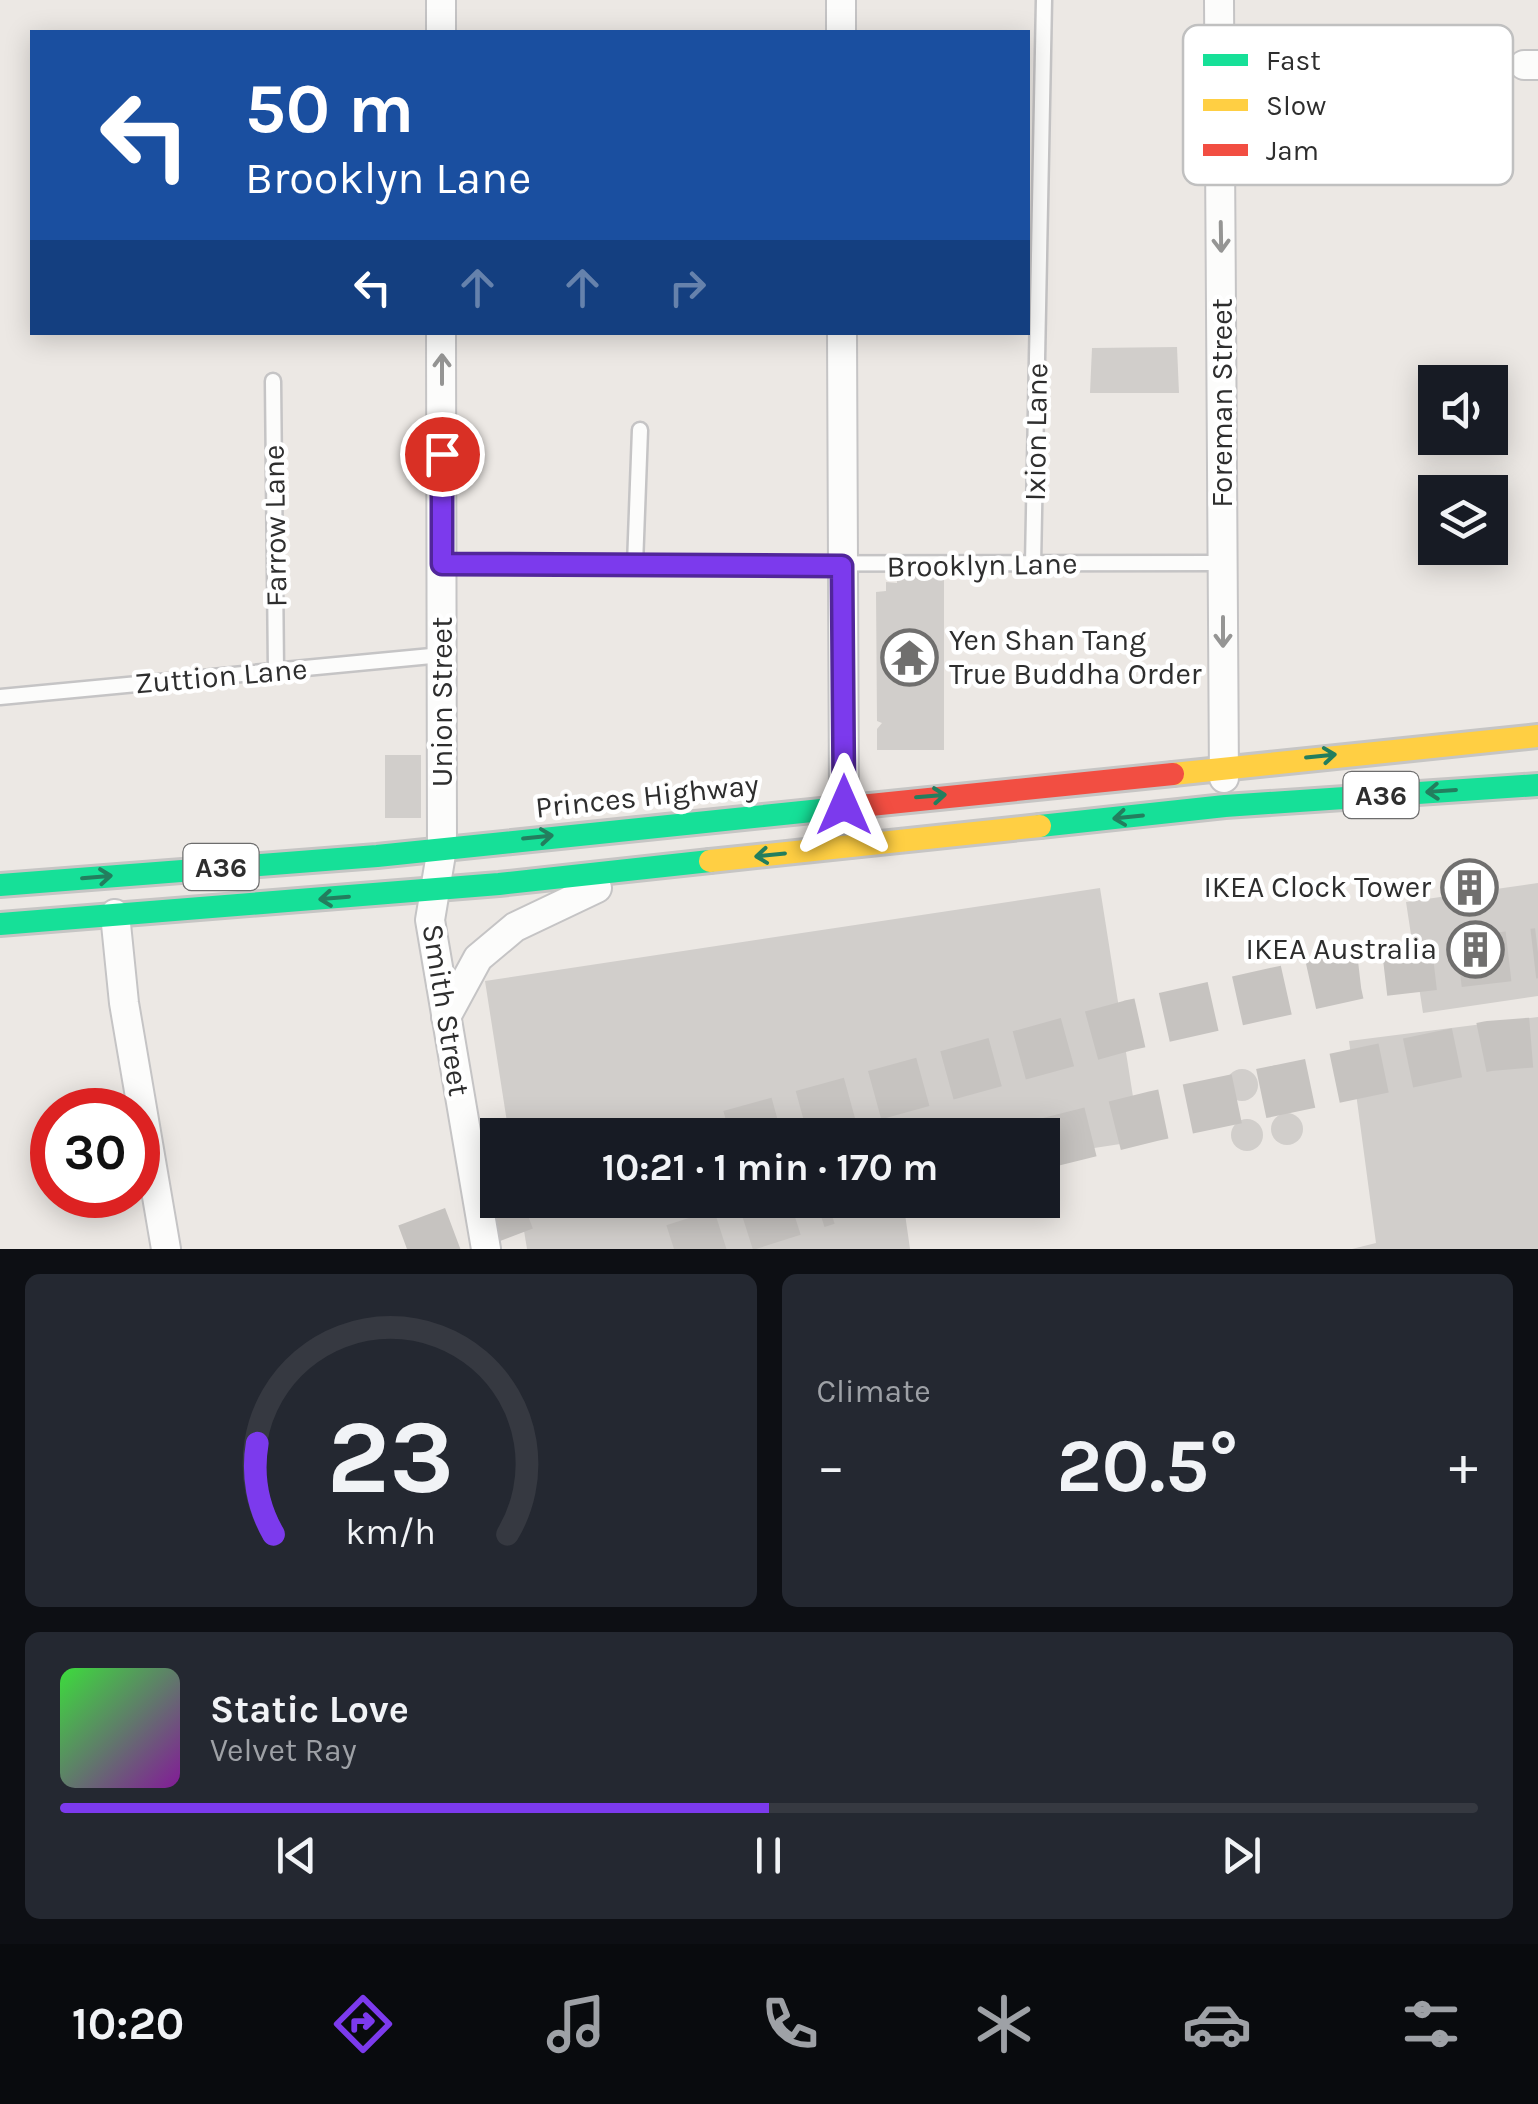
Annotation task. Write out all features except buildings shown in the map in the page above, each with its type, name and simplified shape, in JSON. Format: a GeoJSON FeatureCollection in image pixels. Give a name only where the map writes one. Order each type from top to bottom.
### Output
{"type":"FeatureCollection","features":[{"type":"Feature","properties":{"kind":"highway","name":"Princes Highway"},"geometry":{"type":"LineString","coordinates":[[0,884],[442,848],[1538,736]]}},
{"type":"Feature","properties":{"kind":"highway","name":"A36"},"geometry":{"type":"LineString","coordinates":[[0,924],[432,890],[1225,806],[1538,785]]}},
{"type":"Feature","properties":{"kind":"street"},"geometry":{"type":"LineString","coordinates":[[441,0],[441,30]]}},
{"type":"Feature","properties":{"kind":"street"},"geometry":{"type":"LineString","coordinates":[[840,0],[841,30]]}},
{"type":"Feature","properties":{"kind":"street","name":"Foreman Street"},"geometry":{"type":"LineString","coordinates":[[1219,0],[1219,25]]}},
{"type":"Feature","properties":{"kind":"street","name":"Foreman Street"},"geometry":{"type":"LineString","coordinates":[[1220,185],[1225,806]]}},
{"type":"Feature","properties":{"kind":"street","name":"Union Street"},"geometry":{"type":"LineString","coordinates":[[432,890],[442,848],[442,335]]}},
{"type":"Feature","properties":{"kind":"street"},"geometry":{"type":"LineString","coordinates":[[842,335],[844,805]]}},
{"type":"Feature","properties":{"kind":"street"},"geometry":{"type":"LineString","coordinates":[[446,1017],[478,958],[515,927],[581,894],[650,868]]}},
{"type":"Feature","properties":{"kind":"street","name":"Smith Street"},"geometry":{"type":"LineString","coordinates":[[432,890],[431,929],[486,1249]]}},
{"type":"Feature","properties":{"kind":"street"},"geometry":{"type":"LineString","coordinates":[[115,914],[124,1003],[166,1249]]}},
{"type":"Feature","properties":{"kind":"lane","name":"Ixion Lane"},"geometry":{"type":"LineString","coordinates":[[1033,564],[1044,0]]}},
{"type":"Feature","properties":{"kind":"lane","name":"Farrow Lane"},"geometry":{"type":"LineString","coordinates":[[273,381],[276,670]]}},
{"type":"Feature","properties":{"kind":"lane"},"geometry":{"type":"LineString","coordinates":[[636,564],[640,430]]}},
{"type":"Feature","properties":{"kind":"lane","name":"Brooklyn Lane"},"geometry":{"type":"LineString","coordinates":[[442,564],[1223,563]]}},
{"type":"Feature","properties":{"kind":"lane","name":"Zuttion Lane"},"geometry":{"type":"LineString","coordinates":[[0,697],[442,655]]}},
{"type":"Feature","properties":{"kind":"tunnel"},"geometry":{"type":"LineString","coordinates":[[792,1118],[1130,1025],[1358,974],[1538,953]]}},
{"type":"Feature","properties":{"kind":"tunnel"},"geometry":{"type":"LineString","coordinates":[[1060,1140],[1489,1046],[1538,1042]]}},
{"type":"Feature","properties":{"kind":"tunnel"},"geometry":{"type":"LineString","coordinates":[[407,1249],[490,1218]]}},
{"type":"Feature","properties":{"kind":"tunnel"},"geometry":{"type":"LineString","coordinates":[[674,1249],[771,1218]]}},
{"type":"Feature","properties":{"kind":"traffic: fast"},"geometry":{"type":"LineString","coordinates":[[1040,826],[1225,806],[1538,785]]}},
{"type":"Feature","properties":{"kind":"traffic: fast"},"geometry":{"type":"LineString","coordinates":[[0,885],[377,856],[831,809]]}},
{"type":"Feature","properties":{"kind":"traffic: fast"},"geometry":{"type":"LineString","coordinates":[[0,924],[499,884],[710,861]]}},
{"type":"Feature","properties":{"kind":"traffic: slow"},"geometry":{"type":"LineString","coordinates":[[1173,774],[1538,736]]}},
{"type":"Feature","properties":{"kind":"traffic: slow"},"geometry":{"type":"LineString","coordinates":[[710,861],[1040,826]]}},
{"type":"Feature","properties":{"kind":"traffic: jam"},"geometry":{"type":"LineString","coordinates":[[831,809],[1173,774]]}},
{"type":"Feature","properties":{"kind":"place","name":"Yen Shan Tang True Buddha Order"},"geometry":{"type":"Point","coordinates":[910,657]}},
{"type":"Feature","properties":{"kind":"place","name":"IKEA Clock Tower"},"geometry":{"type":"Point","coordinates":[1470,887]}},
{"type":"Feature","properties":{"kind":"place","name":"IKEA Australia"},"geometry":{"type":"Point","coordinates":[1476,949]}},
{"type":"Feature","properties":{"kind":"route"},"geometry":{"type":"LineString","coordinates":[[442,454],[442,564],[842,566],[844,805]]}}]}
